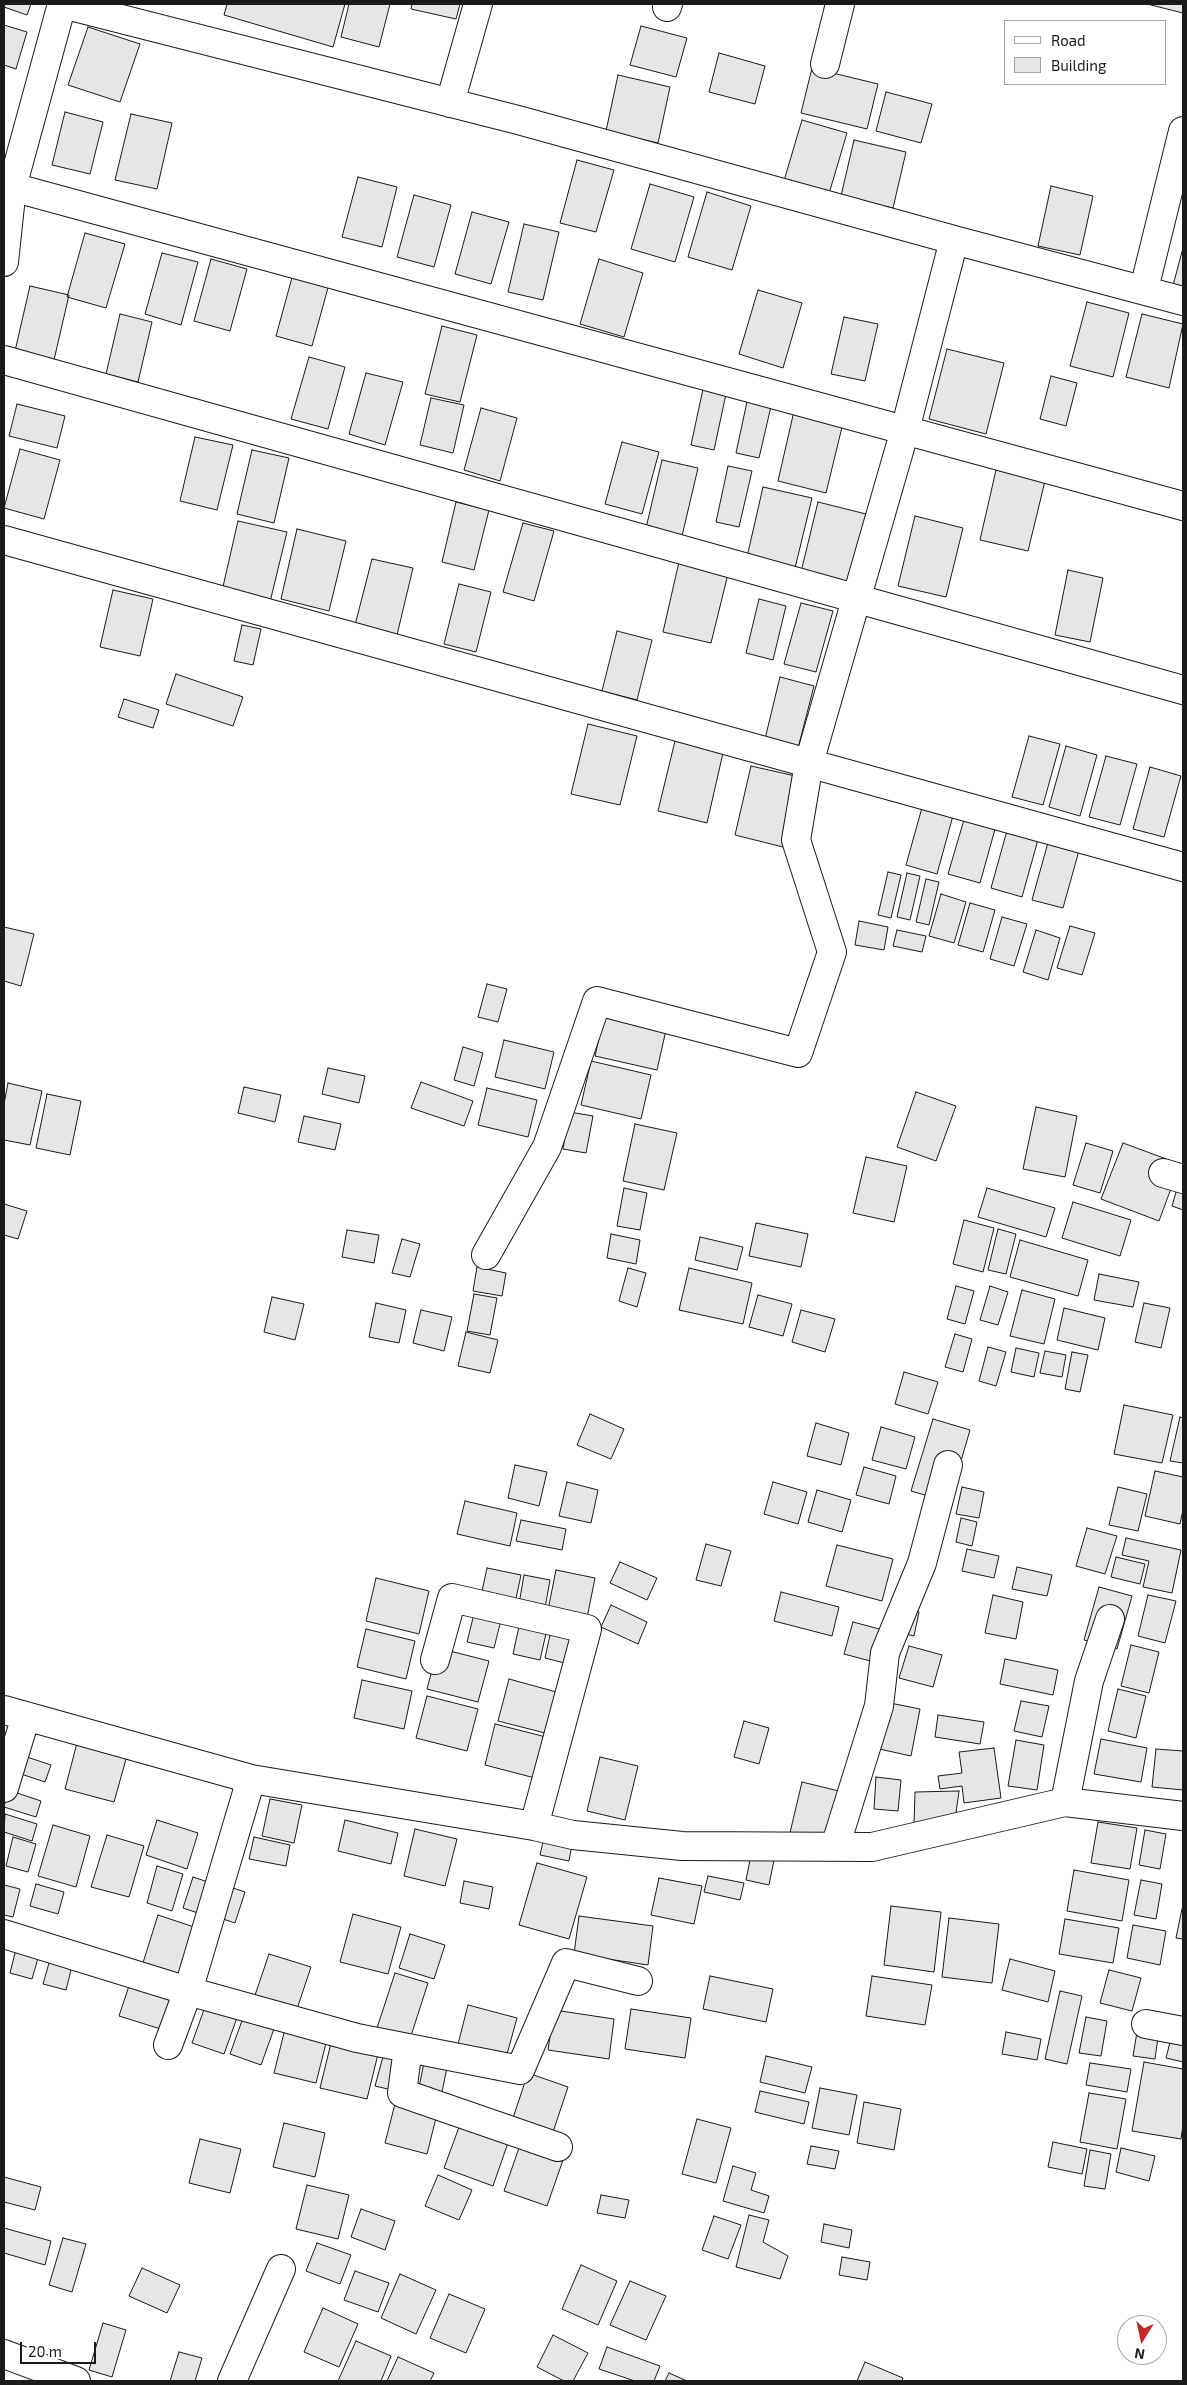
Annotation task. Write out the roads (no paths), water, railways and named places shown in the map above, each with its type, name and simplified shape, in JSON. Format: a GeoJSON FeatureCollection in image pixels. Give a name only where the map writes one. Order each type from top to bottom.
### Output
{"type":"FeatureCollection","features":[{"type":"Feature","properties":{"kind":"street"},"geometry":{"type":"LineString","coordinates":[[450,103],[478,4]]}},
{"type":"Feature","properties":{"kind":"street"},"geometry":{"type":"LineString","coordinates":[[825,64],[840,4]]}},
{"type":"Feature","properties":{"kind":"street"},"geometry":{"type":"LineString","coordinates":[[4,262],[12,187],[68,5],[450,103],[1183,301]]}},
{"type":"Feature","properties":{"kind":"street"},"geometry":{"type":"LineString","coordinates":[[1144,289],[1183,131]]}},
{"type":"Feature","properties":{"kind":"street"},"geometry":{"type":"LineString","coordinates":[[12,187],[1183,506]]}},
{"type":"Feature","properties":{"kind":"street"},"geometry":{"type":"LineString","coordinates":[[486,1256],[547,1147],[597,1001],[798,1053],[832,952],[796,840],[809,763],[905,430],[954,240]]}},
{"type":"Feature","properties":{"kind":"street"},"geometry":{"type":"LineString","coordinates":[[4,360],[1183,690]]}},
{"type":"Feature","properties":{"kind":"street"},"geometry":{"type":"LineString","coordinates":[[4,540],[1183,867]]}},
{"type":"Feature","properties":{"kind":"street"},"geometry":{"type":"LineString","coordinates":[[835,1847],[879,1706],[885,1653],[922,1563],[948,1465]]}},
{"type":"Feature","properties":{"kind":"street"},"geometry":{"type":"LineString","coordinates":[[435,1660],[452,1598],[587,1629],[534,1826]]}},
{"type":"Feature","properties":{"kind":"street"},"geometry":{"type":"LineString","coordinates":[[1064,1802],[1089,1681],[1110,1619]]}},
{"type":"Feature","properties":{"kind":"street"},"geometry":{"type":"LineString","coordinates":[[4,1788],[15,1713],[251,1779],[534,1826],[573,1836],[682,1846],[872,1847],[1064,1802],[1183,1816]]}},
{"type":"Feature","properties":{"kind":"street"},"geometry":{"type":"LineString","coordinates":[[168,2045],[188,1991],[251,1779]]}},
{"type":"Feature","properties":{"kind":"street"},"geometry":{"type":"LineString","coordinates":[[4,1934],[188,1991],[357,2038],[520,2070],[566,1963],[638,1981]]}},
{"type":"Feature","properties":{"kind":"street"},"geometry":{"type":"LineString","coordinates":[[1146,2024],[1183,2030]]}},
{"type":"Feature","properties":{"kind":"street"},"geometry":{"type":"LineString","coordinates":[[408,2048],[402,2093],[558,2147]]}},
{"type":"Feature","properties":{"kind":"street"},"geometry":{"type":"LineString","coordinates":[[232,2381],[281,2270]]}},
{"type":"Feature","properties":{"kind":"street"},"geometry":{"type":"LineString","coordinates":[[4,2354],[76,2381]]}}]}
